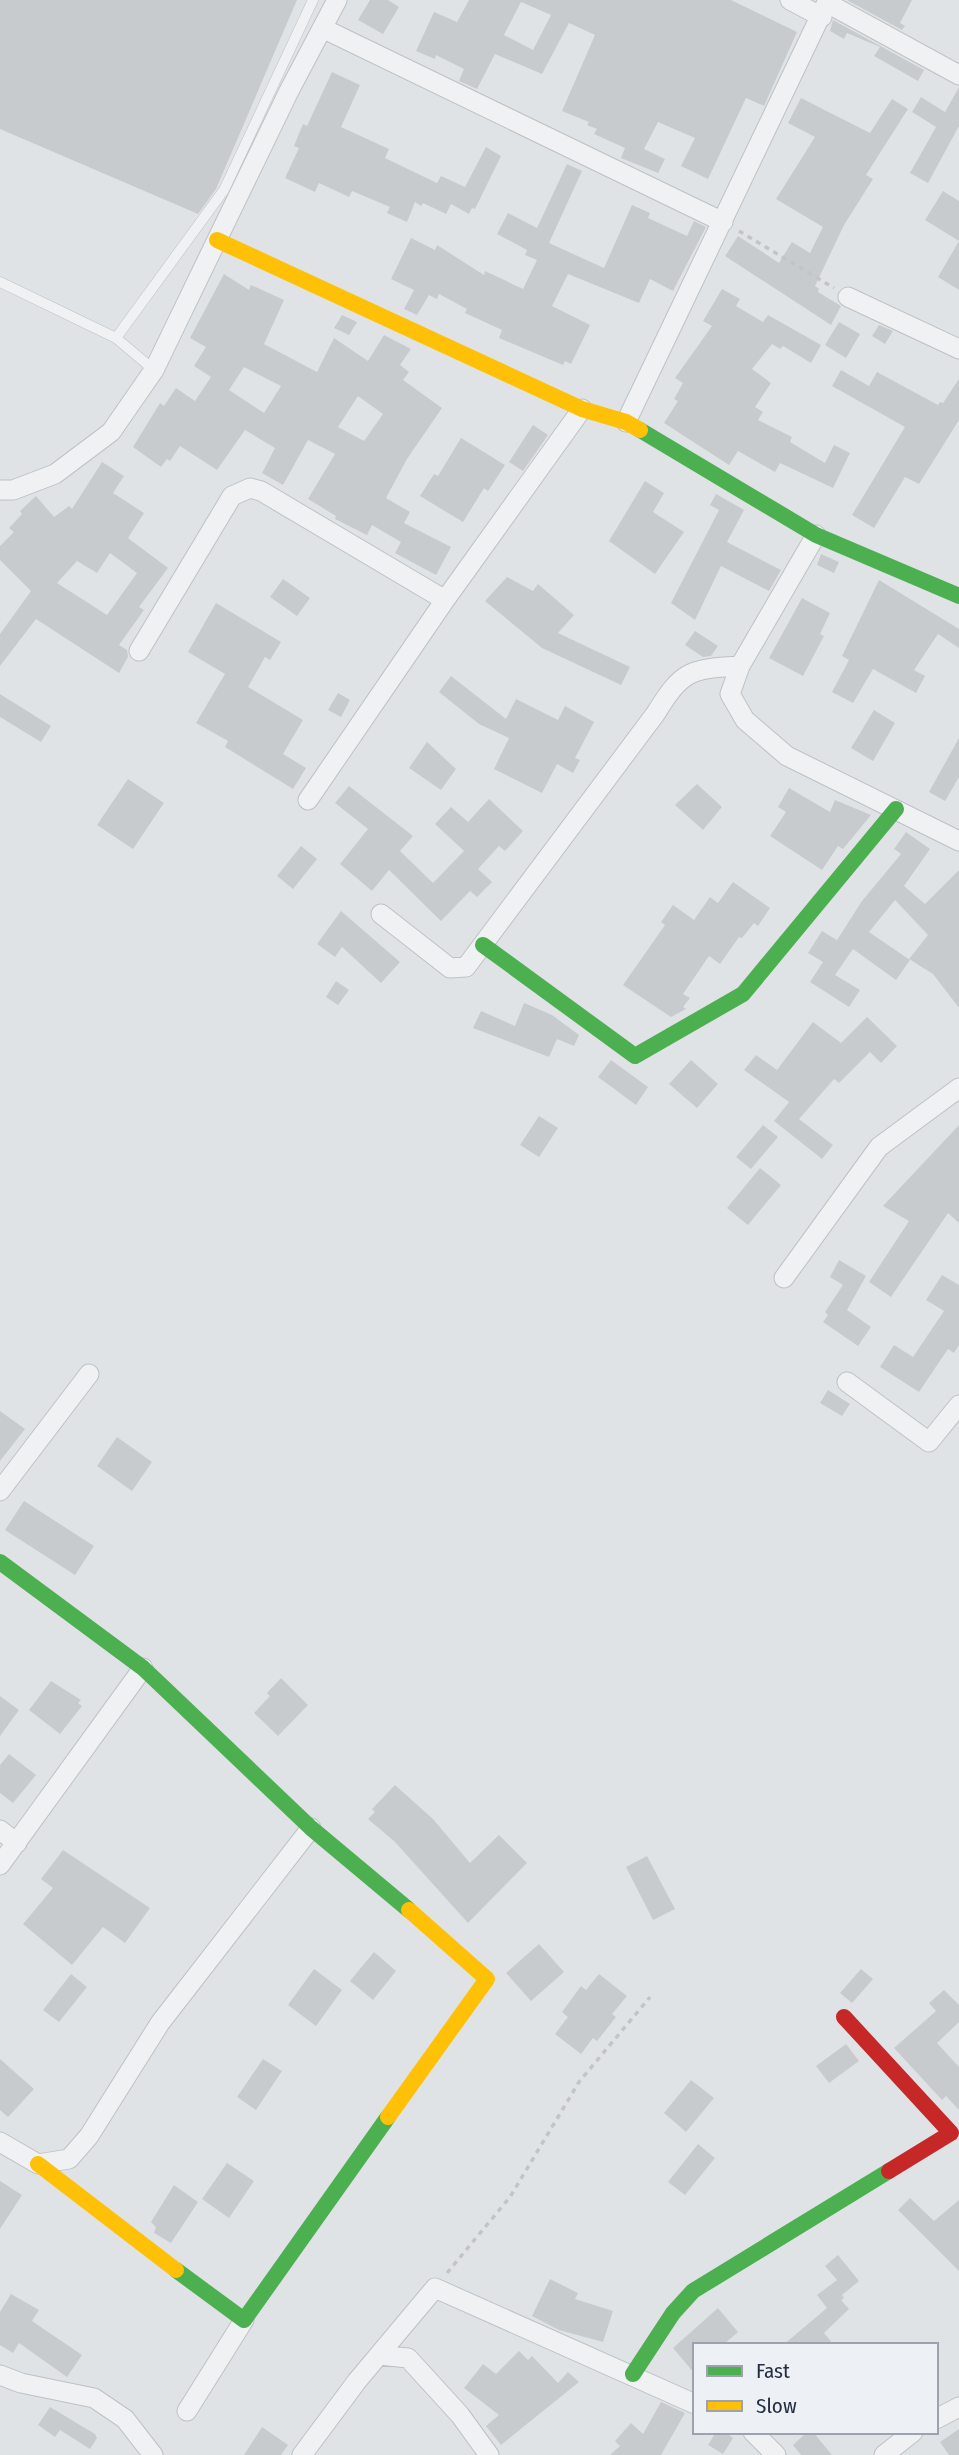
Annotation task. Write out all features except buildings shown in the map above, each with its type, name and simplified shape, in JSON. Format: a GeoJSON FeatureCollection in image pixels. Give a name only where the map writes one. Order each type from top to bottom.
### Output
{"type":"FeatureCollection","features":[{"type":"Feature","properties":{"kind":"street"},"geometry":{"type":"LineString","coordinates":[[0,490],[13,490],[55,474],[111,432],[154,370],[337,0]]}},
{"type":"Feature","properties":{"kind":"street"},"geometry":{"type":"LineString","coordinates":[[790,0],[826,7],[959,75]]}},
{"type":"Feature","properties":{"kind":"street"},"geometry":{"type":"LineString","coordinates":[[626,422],[826,7]]}},
{"type":"Feature","properties":{"kind":"street"},"geometry":{"type":"LineString","coordinates":[[322,28],[723,222]]}},
{"type":"Feature","properties":{"kind":"street"},"geometry":{"type":"LineString","coordinates":[[217,240],[582,409],[626,422],[816,535],[959,596]]}},
{"type":"Feature","properties":{"kind":"street"},"geometry":{"type":"LineString","coordinates":[[848,297],[959,349]]}},
{"type":"Feature","properties":{"kind":"street"},"geometry":{"type":"LineString","coordinates":[[308,800],[445,600],[582,409]]}},
{"type":"Feature","properties":{"kind":"street"},"geometry":{"type":"LineString","coordinates":[[139,651],[216,518],[232,496],[250,488],[261,491],[445,600]]}},
{"type":"Feature","properties":{"kind":"street"},"geometry":{"type":"LineString","coordinates":[[816,535],[740,666],[730,694],[745,720],[787,756],[959,841]]}},
{"type":"Feature","properties":{"kind":"street"},"geometry":{"type":"LineString","coordinates":[[381,914],[450,968],[466,967],[656,713],[674,685],[698,668],[740,666]]}},
{"type":"Feature","properties":{"kind":"street"},"geometry":{"type":"LineString","coordinates":[[483,945],[635,1056],[743,993],[896,809]]}},
{"type":"Feature","properties":{"kind":"street"},"geometry":{"type":"LineString","coordinates":[[784,1278],[879,1147],[959,1088]]}},
{"type":"Feature","properties":{"kind":"street"},"geometry":{"type":"LineString","coordinates":[[0,1491],[89,1374]]}},
{"type":"Feature","properties":{"kind":"street"},"geometry":{"type":"LineString","coordinates":[[847,1382],[929,1443],[959,1405]]}},
{"type":"Feature","properties":{"kind":"street"},"geometry":{"type":"LineString","coordinates":[[0,1562],[143,1668],[311,1828],[367,1872],[487,1979],[244,2320],[187,2411]]}},
{"type":"Feature","properties":{"kind":"street"},"geometry":{"type":"LineString","coordinates":[[0,1865],[143,1668]]}},
{"type":"Feature","properties":{"kind":"street"},"geometry":{"type":"LineString","coordinates":[[38,2164],[69,2159],[89,2136],[160,2023],[311,1828]]}},
{"type":"Feature","properties":{"kind":"street"},"geometry":{"type":"LineString","coordinates":[[0,1830],[18,1843]]}},
{"type":"Feature","properties":{"kind":"street"},"geometry":{"type":"LineString","coordinates":[[633,2374],[673,2313],[693,2291],[951,2133],[844,2017]]}},
{"type":"Feature","properties":{"kind":"street"},"geometry":{"type":"LineString","coordinates":[[0,2143],[38,2164],[216,2302],[244,2320]]}},
{"type":"Feature","properties":{"kind":"street"},"geometry":{"type":"LineString","coordinates":[[302,2455],[435,2288],[693,2403]]}},
{"type":"Feature","properties":{"kind":"street"},"geometry":{"type":"LineString","coordinates":[[379,2355],[408,2358],[460,2415],[489,2455]]}},
{"type":"Feature","properties":{"kind":"street"},"geometry":{"type":"LineString","coordinates":[[0,2375],[21,2383],[94,2398],[125,2419],[147,2453]]}},
{"type":"Feature","properties":{"kind":"street"},"geometry":{"type":"LineString","coordinates":[[938,2418],[959,2407]]}},
{"type":"Feature","properties":{"kind":"street"},"geometry":{"type":"LineString","coordinates":[[755,2434],[776,2455]]}},
{"type":"Feature","properties":{"kind":"street"},"geometry":{"type":"LineString","coordinates":[[884,2455],[910,2434]]}},
{"type":"Feature","properties":{"kind":"lane"},"geometry":{"type":"LineString","coordinates":[[116,338],[224,190],[313,0]]}},
{"type":"Feature","properties":{"kind":"lane"},"geometry":{"type":"LineString","coordinates":[[0,282],[116,338],[154,370]]}},
{"type":"Feature","properties":{"kind":"path"},"geometry":{"type":"LineString","coordinates":[[723,222],[848,297]]}},
{"type":"Feature","properties":{"kind":"path"},"geometry":{"type":"LineString","coordinates":[[435,2288],[510,2197],[579,2082],[650,1997]]}},
{"type":"Feature","properties":{"kind":"traffic: fast"},"geometry":{"type":"LineString","coordinates":[[640,430],[816,535],[959,596]]}},
{"type":"Feature","properties":{"kind":"traffic: fast"},"geometry":{"type":"LineString","coordinates":[[483,945],[635,1056],[743,994],[896,809]]}},
{"type":"Feature","properties":{"kind":"traffic: fast"},"geometry":{"type":"LineString","coordinates":[[0,1562],[143,1668],[311,1828],[409,1910]]}},
{"type":"Feature","properties":{"kind":"traffic: fast"},"geometry":{"type":"LineString","coordinates":[[176,2270],[244,2320],[388,2117]]}},
{"type":"Feature","properties":{"kind":"traffic: fast"},"geometry":{"type":"LineString","coordinates":[[633,2374],[673,2313],[693,2291],[889,2171]]}},
{"type":"Feature","properties":{"kind":"traffic: slow"},"geometry":{"type":"LineString","coordinates":[[217,240],[582,409],[626,422],[640,430]]}},
{"type":"Feature","properties":{"kind":"traffic: slow"},"geometry":{"type":"LineString","coordinates":[[388,2117],[487,1979],[409,1910]]}},
{"type":"Feature","properties":{"kind":"traffic: slow"},"geometry":{"type":"LineString","coordinates":[[38,2164],[176,2270]]}},
{"type":"Feature","properties":{"kind":"traffic: jam"},"geometry":{"type":"LineString","coordinates":[[844,2017],[951,2133],[889,2171]]}}]}
